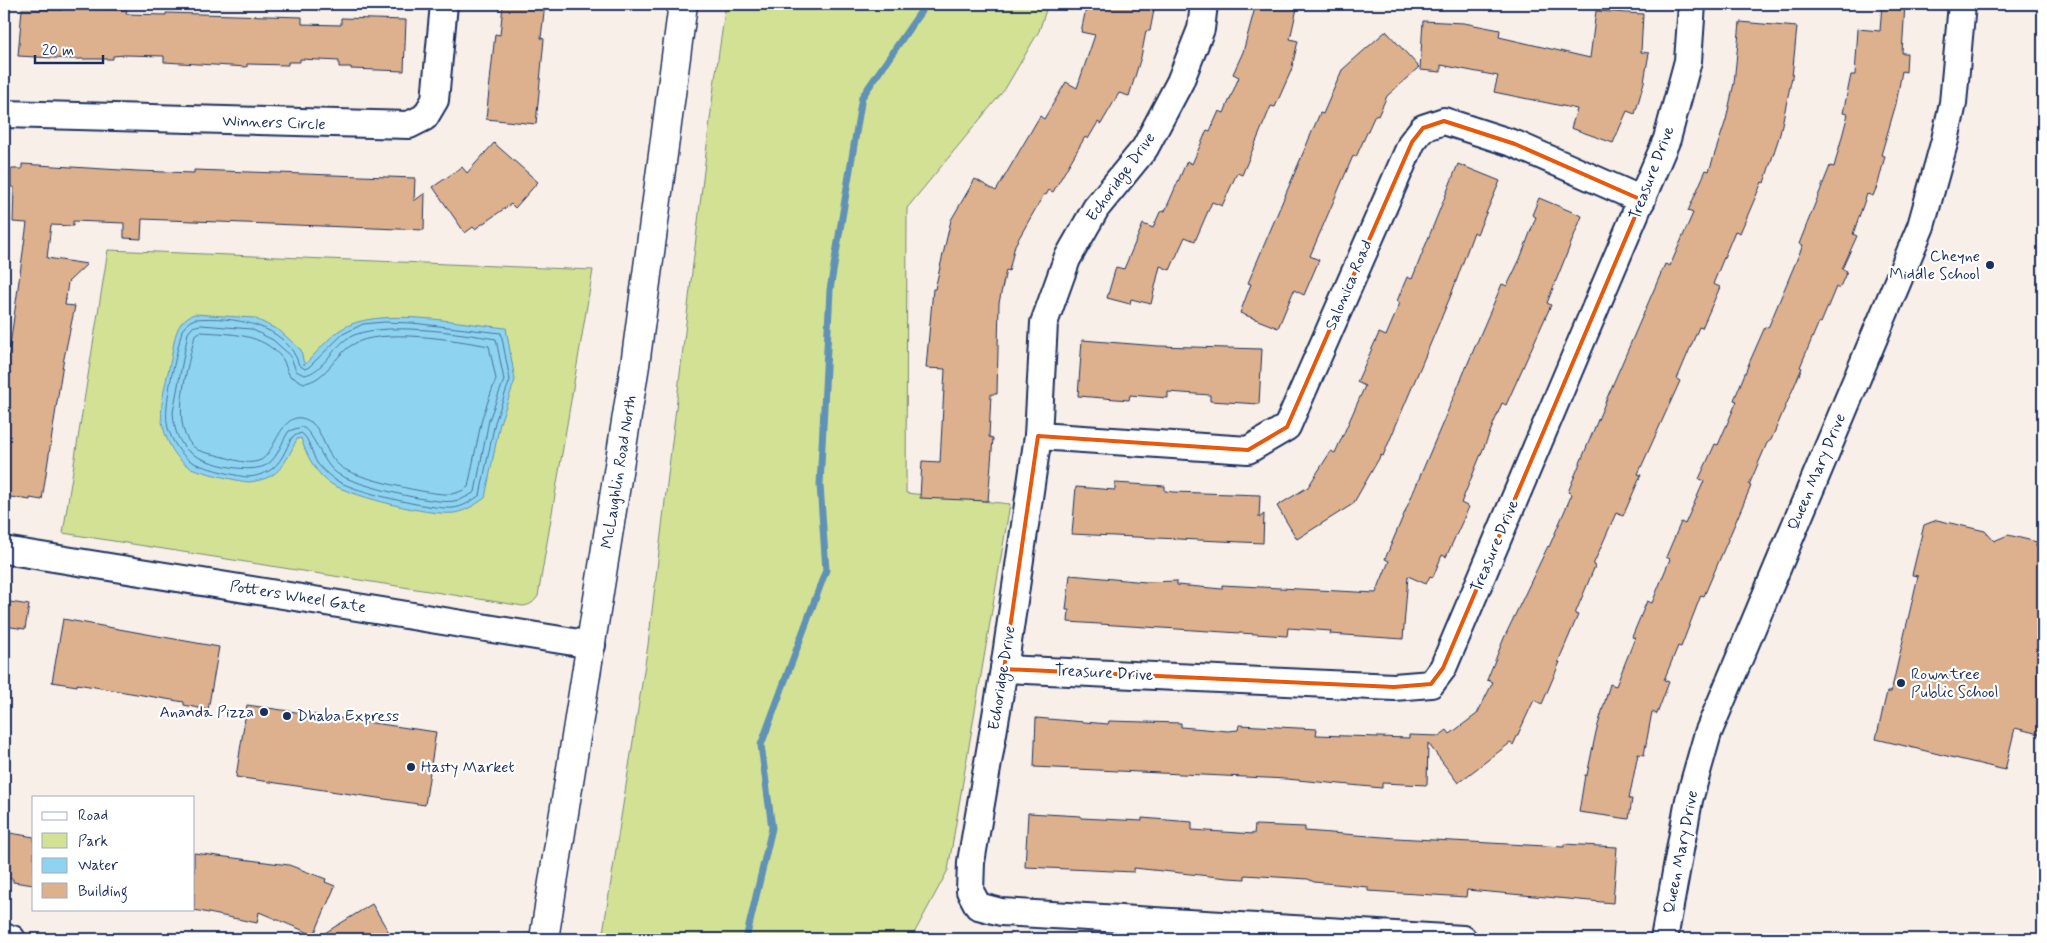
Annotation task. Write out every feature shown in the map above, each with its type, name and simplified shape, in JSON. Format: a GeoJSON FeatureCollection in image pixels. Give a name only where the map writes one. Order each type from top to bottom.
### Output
{"type":"FeatureCollection","features":[{"type":"Feature","properties":{"kind":"main road","name":"McLaughlin Road North"},"geometry":{"type":"LineString","coordinates":[[544,939],[635,365],[683,4]]}},
{"type":"Feature","properties":{"kind":"street","name":"Winners Circle"},"geometry":{"type":"LineString","coordinates":[[4,114],[409,125],[425,117],[435,100],[444,4]]}},
{"type":"Feature","properties":{"kind":"street","name":"Echoridge Drive"},"geometry":{"type":"LineString","coordinates":[[1204,4],[1201,29],[1180,82],[1145,148],[1096,208],[1067,258],[1044,323],[1038,436],[1004,669],[972,862],[970,891],[978,906],[1001,912],[1463,939]]}},
{"type":"Feature","properties":{"kind":"street","name":"Treasure Drive"},"geometry":{"type":"LineString","coordinates":[[1004,669],[1394,687],[1431,684],[1443,668],[1667,139],[1688,61],[1692,4]]}},
{"type":"Feature","properties":{"kind":"street","name":"Queen Mary Drive"},"geometry":{"type":"LineString","coordinates":[[1664,939],[1689,800],[1708,732],[1892,299],[1931,196],[1953,103],[1962,4]]}},
{"type":"Feature","properties":{"kind":"street","name":"Salonica Road"},"geometry":{"type":"LineString","coordinates":[[1038,436],[1248,450],[1288,427],[1412,142],[1423,128],[1444,121],[1515,144],[1642,200]]}},
{"type":"Feature","properties":{"kind":"street","name":"Potters Wheel Gate"},"geometry":{"type":"LineString","coordinates":[[4,550],[592,645]]}},
{"type":"Feature","properties":{"kind":"street"},"geometry":{"type":"LineString","coordinates":[[4,938],[12,939]]}},
{"type":"Feature","properties":{"kind":"highlighted area"},"geometry":{"type":"Polygon","coordinates":[[[1444,121],[1515,144],[1642,200],[1443,668],[1431,684],[1394,687],[1004,669],[1038,436],[1248,450],[1287,427],[1412,142],[1423,128],[1444,121]]]}},
{"type":"Feature","properties":{"kind":"green space"},"geometry":{"type":"Polygon","coordinates":[[[726,4],[1048,4],[1039,31],[1005,89],[907,208],[906,493],[1010,504],[948,870],[911,939],[602,939],[648,645],[714,86],[726,4]]]}},
{"type":"Feature","properties":{"kind":"green space"},"geometry":{"type":"Polygon","coordinates":[[[108,250],[593,270],[538,596],[535,600],[523,606],[63,533],[108,250]]]}},
{"type":"Feature","properties":{"kind":"water"},"geometry":{"type":"Polygon","coordinates":[[[194,314],[254,318],[280,331],[301,350],[304,365],[340,330],[356,323],[375,319],[397,317],[421,318],[506,328],[515,380],[500,423],[485,498],[462,511],[442,513],[411,509],[358,495],[333,485],[317,471],[309,458],[301,438],[297,439],[278,471],[262,479],[244,482],[189,467],[180,460],[170,446],[162,421],[162,403],[176,332],[187,317],[194,314]]]}},
{"type":"Feature","properties":{"kind":"building"},"geometry":{"type":"Polygon","coordinates":[[[545,4],[541,38],[544,39],[536,124],[486,119],[495,34],[500,35],[503,5],[545,4]]]}},
{"type":"Feature","properties":{"kind":"building"},"geometry":{"type":"Polygon","coordinates":[[[1087,4],[1120,4],[1154,10],[1150,31],[1146,31],[1141,57],[1129,96],[1119,93],[1101,124],[1098,122],[1088,139],[1085,137],[1053,192],[1049,190],[1046,195],[1044,194],[1015,245],[1009,271],[1006,270],[999,303],[997,394],[991,394],[989,437],[993,438],[988,501],[920,498],[922,461],[940,462],[945,369],[926,368],[933,289],[935,289],[951,220],[975,179],[996,191],[1040,116],[1044,119],[1066,82],[1077,88],[1095,35],[1081,32],[1087,4]]]}},
{"type":"Feature","properties":{"kind":"building"},"geometry":{"type":"Polygon","coordinates":[[[1256,4],[1298,4],[1290,39],[1298,41],[1291,71],[1275,107],[1271,106],[1242,175],[1237,173],[1222,206],[1212,202],[1195,241],[1185,237],[1170,270],[1160,266],[1151,304],[1131,299],[1130,304],[1107,298],[1116,267],[1124,269],[1143,224],[1153,228],[1160,212],[1165,211],[1187,161],[1192,164],[1207,130],[1210,131],[1219,111],[1224,113],[1239,77],[1233,74],[1243,52],[1256,4]]]}},
{"type":"Feature","properties":{"kind":"building"},"geometry":{"type":"Polygon","coordinates":[[[1882,4],[1905,4],[1902,53],[1907,53],[1906,72],[1902,71],[1896,104],[1881,155],[1885,156],[1878,184],[1873,196],[1867,194],[1853,234],[1857,236],[1842,269],[1847,271],[1839,289],[1836,287],[1821,323],[1819,322],[1800,367],[1802,368],[1771,440],[1767,443],[1749,485],[1751,486],[1704,596],[1701,595],[1681,647],[1678,646],[1664,680],[1669,682],[1657,714],[1652,712],[1644,755],[1638,754],[1629,799],[1632,799],[1629,819],[1579,812],[1585,775],[1587,775],[1596,732],[1610,684],[1616,686],[1635,638],[1632,637],[1647,601],[1652,603],[1670,559],[1666,557],[1681,522],[1685,524],[1704,481],[1699,479],[1715,444],[1718,445],[1737,401],[1734,400],[1750,361],[1765,327],[1768,328],[1803,245],[1799,244],[1830,166],[1834,167],[1848,114],[1843,113],[1851,75],[1855,75],[1858,29],[1880,31],[1882,4]]]}},
{"type":"Feature","properties":{"kind":"building"},"geometry":{"type":"Polygon","coordinates":[[[62,8],[127,10],[126,14],[166,15],[166,13],[302,17],[302,24],[341,25],[341,18],[406,20],[404,71],[351,69],[351,67],[339,67],[339,61],[300,59],[300,62],[288,62],[288,65],[247,64],[247,67],[164,62],[164,56],[125,55],[113,56],[113,59],[71,59],[18,56],[22,9],[62,10],[62,8]]]}},
{"type":"Feature","properties":{"kind":"building"},"geometry":{"type":"Polygon","coordinates":[[[1596,11],[1643,14],[1641,52],[1649,53],[1644,82],[1635,114],[1627,111],[1613,143],[1571,128],[1577,109],[1494,92],[1498,76],[1441,65],[1441,72],[1420,70],[1423,21],[1464,23],[1500,30],[1499,37],[1590,58],[1596,11]]]}},
{"type":"Feature","properties":{"kind":"building"},"geometry":{"type":"Polygon","coordinates":[[[1740,22],[1797,27],[1792,77],[1780,134],[1764,183],[1762,182],[1740,233],[1735,231],[1713,284],[1720,287],[1702,328],[1699,327],[1677,379],[1680,381],[1638,474],[1641,475],[1623,516],[1616,513],[1593,565],[1595,566],[1575,614],[1578,615],[1542,704],[1534,700],[1513,745],[1510,743],[1458,783],[1428,743],[1427,785],[1382,783],[1382,788],[1287,779],[1034,767],[1036,718],[1108,724],[1109,721],[1181,723],[1181,727],[1228,731],[1238,730],[1239,725],[1317,729],[1316,735],[1409,738],[1409,735],[1439,736],[1447,730],[1450,734],[1477,714],[1493,682],[1487,680],[1504,638],[1549,547],[1572,494],[1568,492],[1607,398],[1665,264],[1670,266],[1693,213],[1688,211],[1706,170],[1709,171],[1726,120],[1734,83],[1740,22]]]}},
{"type":"Feature","properties":{"kind":"building"},"geometry":{"type":"Polygon","coordinates":[[[1386,31],[1419,67],[1387,96],[1378,116],[1375,115],[1356,157],[1353,156],[1310,256],[1319,260],[1304,295],[1294,290],[1278,328],[1240,313],[1251,284],[1248,283],[1320,113],[1323,114],[1342,70],[1386,31]]]}},
{"type":"Feature","properties":{"kind":"building"},"geometry":{"type":"Polygon","coordinates":[[[494,143],[538,182],[515,208],[511,204],[475,229],[473,227],[465,233],[433,187],[462,167],[467,173],[494,143]]]}},
{"type":"Feature","properties":{"kind":"building"},"geometry":{"type":"Polygon","coordinates":[[[22,164],[137,171],[194,173],[194,170],[415,178],[414,201],[425,193],[424,230],[142,219],[141,239],[124,238],[124,223],[73,221],[73,226],[51,225],[47,258],[87,264],[68,282],[65,305],[75,306],[63,363],[42,500],[4,496],[4,389],[27,223],[13,222],[14,187],[11,187],[11,169],[22,169],[22,164]]]}},
{"type":"Feature","properties":{"kind":"building"},"geometry":{"type":"Polygon","coordinates":[[[1458,164],[1500,181],[1477,234],[1474,232],[1451,295],[1383,456],[1381,455],[1353,504],[1297,539],[1277,506],[1308,487],[1331,451],[1335,453],[1365,386],[1357,382],[1379,333],[1386,336],[1400,303],[1397,301],[1407,277],[1412,279],[1458,164]]]}},
{"type":"Feature","properties":{"kind":"building"},"geometry":{"type":"Polygon","coordinates":[[[1539,198],[1582,216],[1547,303],[1551,305],[1506,405],[1502,403],[1461,503],[1469,507],[1446,557],[1442,555],[1433,577],[1430,576],[1426,584],[1408,576],[1403,639],[1330,634],[1331,631],[1288,628],[1287,636],[1068,622],[1069,610],[1066,610],[1070,575],[1146,582],[1177,581],[1177,585],[1222,589],[1222,585],[1376,593],[1389,561],[1385,559],[1502,284],[1507,286],[1520,259],[1536,217],[1532,215],[1539,198]]]}},
{"type":"Feature","properties":{"kind":"building"},"geometry":{"type":"Polygon","coordinates":[[[1082,340],[1158,346],[1262,349],[1259,404],[1210,401],[1210,395],[1168,392],[1168,398],[1130,395],[1129,400],[1078,396],[1082,340]]]}},
{"type":"Feature","properties":{"kind":"building"},"geometry":{"type":"Polygon","coordinates":[[[1115,483],[1165,486],[1165,491],[1174,492],[1260,495],[1259,518],[1264,514],[1263,543],[1072,534],[1076,487],[1115,490],[1115,483]]]}},
{"type":"Feature","properties":{"kind":"building"},"geometry":{"type":"Polygon","coordinates":[[[1937,520],[1985,531],[1994,541],[2008,535],[2037,542],[2036,546],[2043,548],[2043,735],[2015,728],[2005,770],[1876,739],[1887,692],[1891,692],[1918,576],[1912,575],[1924,525],[1937,520]]]}},
{"type":"Feature","properties":{"kind":"building"},"geometry":{"type":"Polygon","coordinates":[[[4,601],[29,605],[25,629],[4,626],[4,601]]]}},
{"type":"Feature","properties":{"kind":"building"},"geometry":{"type":"Polygon","coordinates":[[[63,619],[219,647],[208,710],[184,705],[184,702],[77,684],[77,686],[52,682],[63,619]]]}},
{"type":"Feature","properties":{"kind":"building"},"geometry":{"type":"Polygon","coordinates":[[[247,705],[436,732],[425,805],[236,777],[247,705]]]}},
{"type":"Feature","properties":{"kind":"building"},"geometry":{"type":"Polygon","coordinates":[[[1028,813],[1081,816],[1081,818],[1142,821],[1142,818],[1192,822],[1192,830],[1254,834],[1255,825],[1305,827],[1305,831],[1396,838],[1564,847],[1564,844],[1617,847],[1613,903],[1467,890],[1466,897],[1368,891],[1368,887],[1314,882],[1308,879],[1245,875],[1245,879],[1228,878],[1134,868],[1134,872],[1025,867],[1028,813]]]}},
{"type":"Feature","properties":{"kind":"building"},"geometry":{"type":"Polygon","coordinates":[[[4,832],[32,837],[32,885],[13,882],[13,879],[4,878],[4,832]]]}},
{"type":"Feature","properties":{"kind":"building"},"geometry":{"type":"Polygon","coordinates":[[[195,853],[289,865],[326,879],[325,882],[335,886],[314,935],[259,912],[257,923],[194,910],[195,853]]]}},
{"type":"Feature","properties":{"kind":"building"},"geometry":{"type":"Polygon","coordinates":[[[372,904],[393,939],[315,939],[372,904]]]}},
{"type":"Feature","properties":{"kind":"waterway"},"geometry":{"type":"LineString","coordinates":[[746,939],[772,828],[761,745],[826,570],[820,485],[830,290],[862,97],[926,4]]}},
{"type":"Feature","properties":{"kind":"place","name":"Cheyne Middle School"},"geometry":{"type":"Point","coordinates":[1990,265]}},
{"type":"Feature","properties":{"kind":"place","name":"Rowntree Public School"},"geometry":{"type":"Point","coordinates":[1901,683]}},
{"type":"Feature","properties":{"kind":"place","name":"Ananda Pizza"},"geometry":{"type":"Point","coordinates":[264,712]}},
{"type":"Feature","properties":{"kind":"place","name":"Dhaba Express"},"geometry":{"type":"Point","coordinates":[287,716]}},
{"type":"Feature","properties":{"kind":"place","name":"Hasty Market"},"geometry":{"type":"Point","coordinates":[411,767]}}]}
